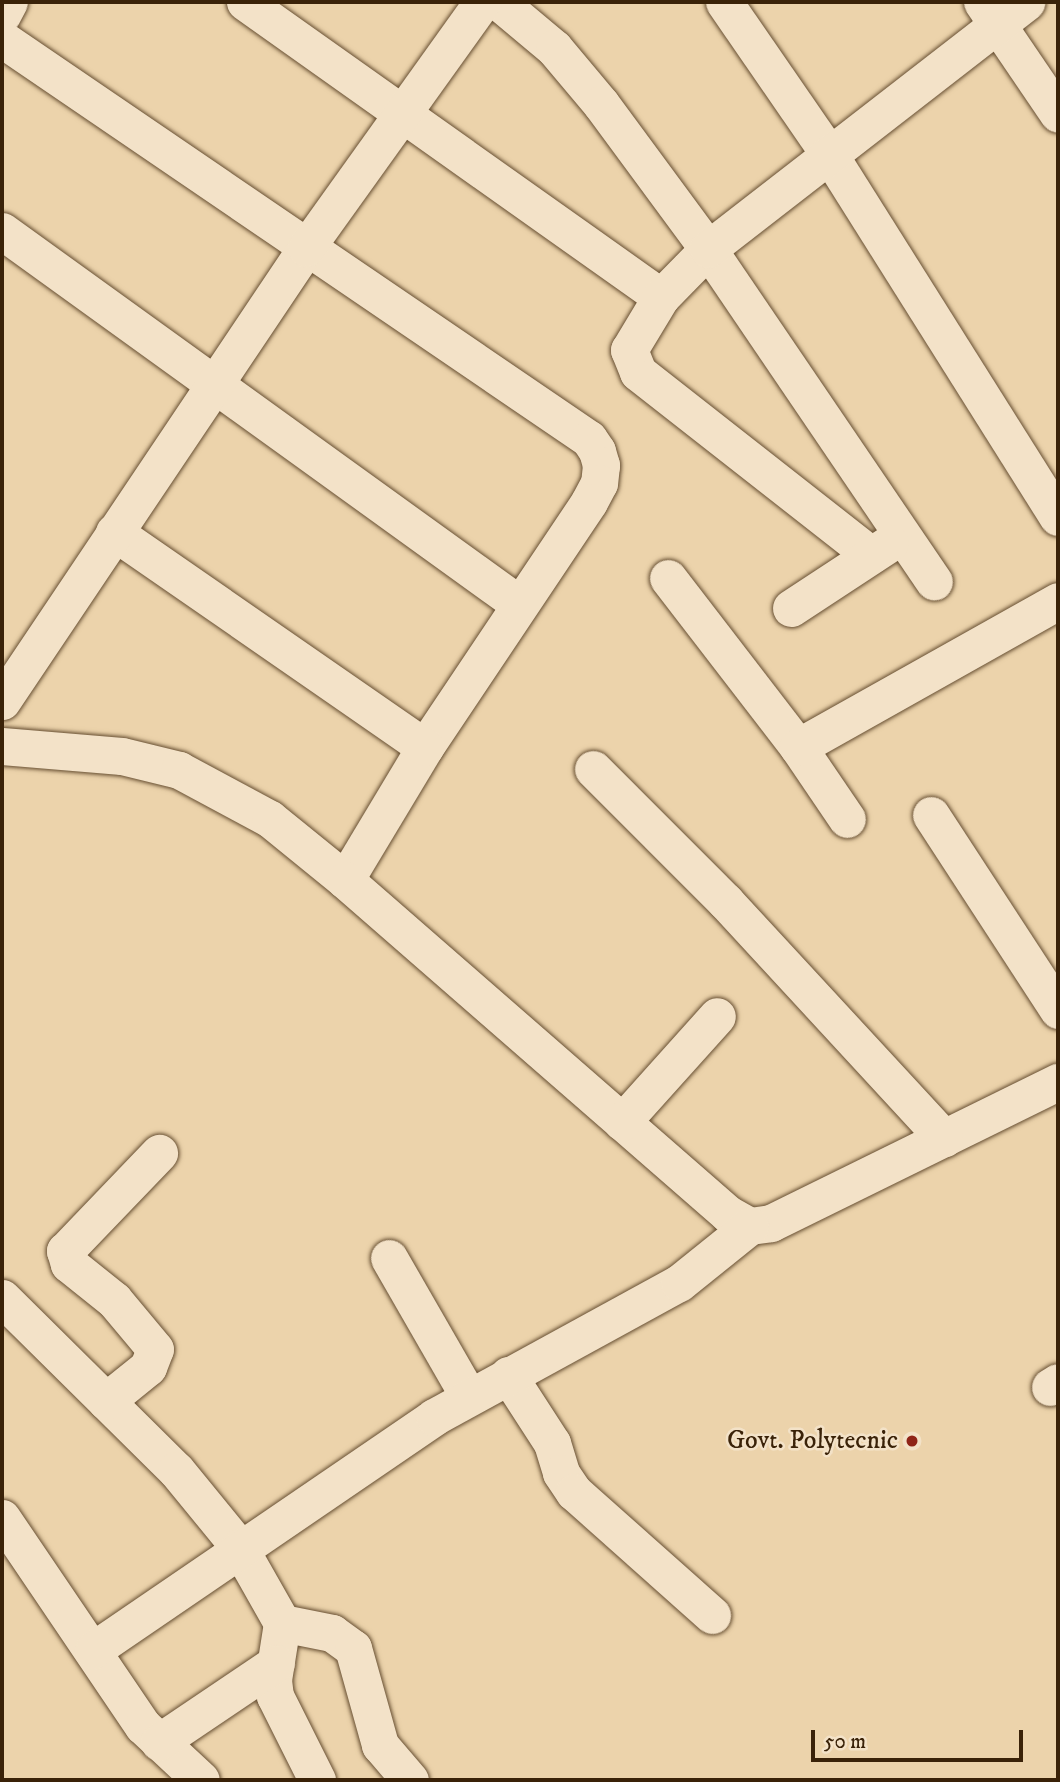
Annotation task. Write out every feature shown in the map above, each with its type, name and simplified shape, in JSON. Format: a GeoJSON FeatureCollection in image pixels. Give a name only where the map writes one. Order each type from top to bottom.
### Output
{"type":"FeatureCollection","features":[{"type":"Feature","properties":{"kind":"street"},"geometry":{"type":"LineString","coordinates":[[2,15],[9,2]]}},
{"type":"Feature","properties":{"kind":"street"},"geometry":{"type":"LineString","coordinates":[[245,2],[661,298]]}},
{"type":"Feature","properties":{"kind":"street"},"geometry":{"type":"LineString","coordinates":[[2,701],[306,248],[482,2]]}},
{"type":"Feature","properties":{"kind":"street"},"geometry":{"type":"LineString","coordinates":[[499,2],[554,48],[708,249],[934,580]]}},
{"type":"Feature","properties":{"kind":"street"},"geometry":{"type":"LineString","coordinates":[[724,2],[829,154],[1058,517]]}},
{"type":"Feature","properties":{"kind":"street"},"geometry":{"type":"LineString","coordinates":[[871,555],[632,365],[631,344],[661,298],[708,249],[829,154],[991,13],[1027,2]]}},
{"type":"Feature","properties":{"kind":"street"},"geometry":{"type":"LineString","coordinates":[[991,13],[1058,114]]}},
{"type":"Feature","properties":{"kind":"street"},"geometry":{"type":"LineString","coordinates":[[2,39],[589,439],[597,451],[601,465],[599,483],[425,747],[345,880]]}},
{"type":"Feature","properties":{"kind":"street"},"geometry":{"type":"LineString","coordinates":[[2,232],[519,604]]}},
{"type":"Feature","properties":{"kind":"street"},"geometry":{"type":"LineString","coordinates":[[114,532],[425,747]]}},
{"type":"Feature","properties":{"kind":"street"},"geometry":{"type":"LineString","coordinates":[[791,608],[902,535]]}},
{"type":"Feature","properties":{"kind":"street"},"geometry":{"type":"LineString","coordinates":[[668,578],[798,747],[847,820]]}},
{"type":"Feature","properties":{"kind":"street"},"geometry":{"type":"LineString","coordinates":[[798,747],[1058,601]]}},
{"type":"Feature","properties":{"kind":"street"},"geometry":{"type":"LineString","coordinates":[[2,746],[122,756],[179,770],[270,819],[345,880],[728,1214],[750,1226]]}},
{"type":"Feature","properties":{"kind":"street"},"geometry":{"type":"LineString","coordinates":[[593,769],[725,901],[944,1138]]}},
{"type":"Feature","properties":{"kind":"street"},"geometry":{"type":"LineString","coordinates":[[931,815],[1058,1010]]}},
{"type":"Feature","properties":{"kind":"street"},"geometry":{"type":"LineString","coordinates":[[622,1122],[717,1016]]}},
{"type":"Feature","properties":{"kind":"street"},"geometry":{"type":"LineString","coordinates":[[93,1650],[240,1547],[469,1397],[679,1283],[750,1226],[771,1223],[1058,1082]]}},
{"type":"Feature","properties":{"kind":"street"},"geometry":{"type":"LineString","coordinates":[[106,1401],[148,1367],[155,1349],[114,1300],[69,1264],[65,1251],[159,1153]]}},
{"type":"Feature","properties":{"kind":"street"},"geometry":{"type":"LineString","coordinates":[[389,1258],[469,1397]]}},
{"type":"Feature","properties":{"kind":"street"},"geometry":{"type":"LineString","coordinates":[[2,1298],[211,1508],[240,1547],[282,1623],[273,1680],[280,1712],[317,1780]]}},
{"type":"Feature","properties":{"kind":"street"},"geometry":{"type":"LineString","coordinates":[[508,1375],[552,1443],[561,1473],[574,1492],[712,1615]]}},
{"type":"Feature","properties":{"kind":"street"},"geometry":{"type":"LineString","coordinates":[[2,1518],[159,1742],[201,1780]]}},
{"type":"Feature","properties":{"kind":"street"},"geometry":{"type":"LineString","coordinates":[[282,1623],[332,1633],[353,1648],[380,1745],[410,1780]]}},
{"type":"Feature","properties":{"kind":"street"},"geometry":{"type":"LineString","coordinates":[[159,1742],[276,1663]]}},
{"type":"Feature","properties":{"kind":"place","name":"Govt. Polytecnic"},"geometry":{"type":"Point","coordinates":[912,1441]}}]}
